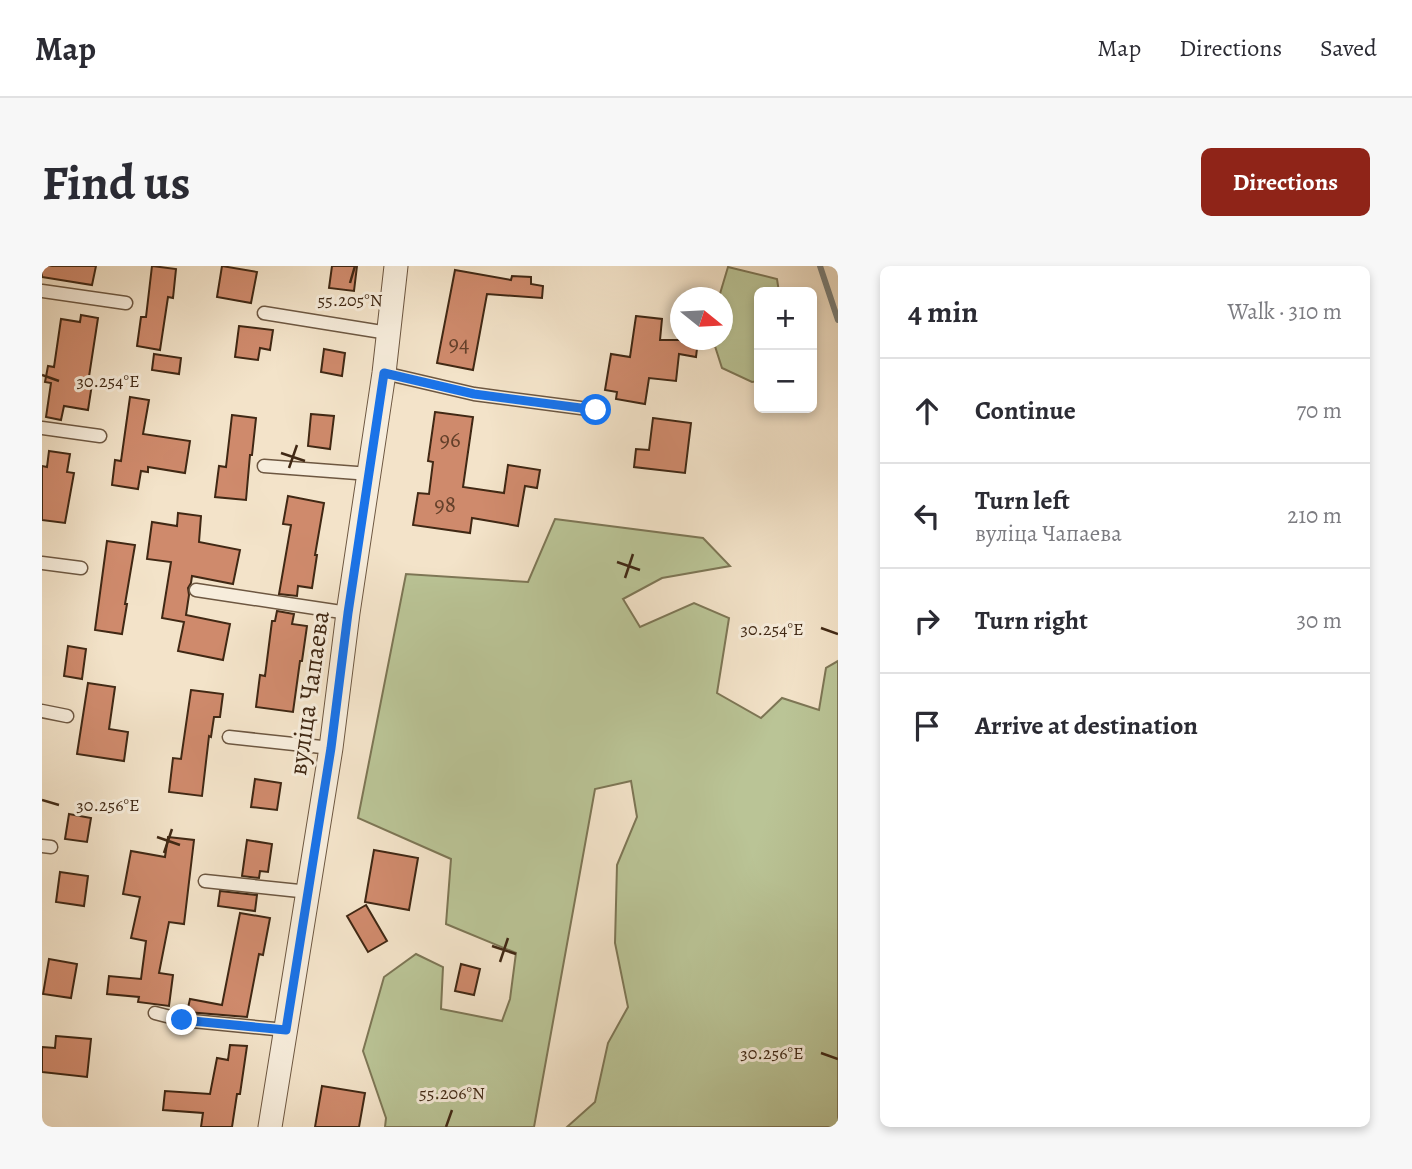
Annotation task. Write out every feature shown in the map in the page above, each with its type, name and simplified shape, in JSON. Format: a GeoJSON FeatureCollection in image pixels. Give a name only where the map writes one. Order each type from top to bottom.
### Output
{"type":"FeatureCollection","features":[{"type":"Feature","properties":{"kind":"street","name":"вуліца Чапаева"},"geometry":{"type":"LineString","coordinates":[[270,1127],[331,748],[384,373],[396,266]]}},
{"type":"Feature","properties":{"kind":"lane"},"geometry":{"type":"LineString","coordinates":[[42,291],[126,303]]}},
{"type":"Feature","properties":{"kind":"lane"},"geometry":{"type":"LineString","coordinates":[[264,313],[388,333]]}},
{"type":"Feature","properties":{"kind":"lane"},"geometry":{"type":"LineString","coordinates":[[384,373],[474,394],[596,410]]}},
{"type":"Feature","properties":{"kind":"lane"},"geometry":{"type":"LineString","coordinates":[[42,428],[100,436]]}},
{"type":"Feature","properties":{"kind":"lane"},"geometry":{"type":"LineString","coordinates":[[264,466],[370,474]]}},
{"type":"Feature","properties":{"kind":"lane"},"geometry":{"type":"LineString","coordinates":[[42,563],[81,568]]}},
{"type":"Feature","properties":{"kind":"lane"},"geometry":{"type":"LineString","coordinates":[[196,590],[348,613]]}},
{"type":"Feature","properties":{"kind":"lane"},"geometry":{"type":"LineString","coordinates":[[42,711],[67,716]]}},
{"type":"Feature","properties":{"kind":"lane"},"geometry":{"type":"LineString","coordinates":[[229,737],[331,748]]}},
{"type":"Feature","properties":{"kind":"lane"},"geometry":{"type":"LineString","coordinates":[[205,881],[309,892]]}},
{"type":"Feature","properties":{"kind":"lane"},"geometry":{"type":"LineString","coordinates":[[155,1013],[182,1020],[286,1030]]}},
{"type":"Feature","properties":{"kind":"green space"},"geometry":{"type":"Polygon","coordinates":[[[728,267],[777,279],[778,287],[754,287],[754,382],[722,368],[716,350],[733,350],[733,287],[722,287],[728,267]]]}},
{"type":"Feature","properties":{"kind":"green space"},"geometry":{"type":"Polygon","coordinates":[[[555,519],[703,538],[730,566],[662,578],[623,599],[640,627],[694,603],[729,618],[717,693],[761,718],[782,698],[819,710],[826,668],[838,661],[838,1127],[567,1127],[595,1102],[608,1043],[628,1007],[615,943],[617,865],[637,817],[631,781],[595,789],[534,1127],[385,1127],[386,1118],[363,1051],[384,977],[416,954],[443,967],[441,1009],[502,1021],[510,999],[516,953],[446,924],[451,859],[358,818],[406,574],[528,582],[555,519]]]}},
{"type":"Feature","properties":{"kind":"building"},"geometry":{"type":"Polygon","coordinates":[[[42,266],[96,266],[92,285],[42,277],[42,266]]]}},
{"type":"Feature","properties":{"kind":"building"},"geometry":{"type":"Polygon","coordinates":[[[152,266],[176,269],[173,298],[168,297],[160,350],[137,346],[141,317],[146,317],[152,266]]]}},
{"type":"Feature","properties":{"kind":"building"},"geometry":{"type":"Polygon","coordinates":[[[222,266],[257,272],[251,303],[217,297],[222,266]]]}},
{"type":"Feature","properties":{"kind":"building"},"geometry":{"type":"Polygon","coordinates":[[[332,266],[357,266],[354,291],[329,288],[332,266]]]}},
{"type":"Feature","properties":{"kind":"building"},"geometry":{"type":"Polygon","coordinates":[[[455,270],[511,280],[512,276],[531,277],[531,284],[543,286],[542,298],[487,294],[473,370],[437,363],[455,270]]]}},
{"type":"Feature","properties":{"kind":"building"},"geometry":{"type":"Polygon","coordinates":[[[81,315],[98,318],[88,383],[92,384],[88,410],[64,406],[61,420],[46,417],[51,383],[45,382],[48,366],[54,367],[61,319],[80,322],[81,315]]]}},
{"type":"Feature","properties":{"kind":"building"},"geometry":{"type":"Polygon","coordinates":[[[636,316],[662,319],[660,340],[670,340],[670,350],[697,350],[696,357],[679,354],[676,381],[649,378],[645,404],[616,399],[617,392],[605,390],[611,354],[630,357],[636,316]]]}},
{"type":"Feature","properties":{"kind":"building"},"geometry":{"type":"Polygon","coordinates":[[[239,326],[273,330],[270,350],[260,348],[258,360],[235,357],[239,326]]]}},
{"type":"Feature","properties":{"kind":"building"},"geometry":{"type":"Polygon","coordinates":[[[324,349],[345,353],[342,376],[321,372],[324,349]]]}},
{"type":"Feature","properties":{"kind":"building"},"geometry":{"type":"Polygon","coordinates":[[[154,354],[181,358],[179,374],[152,370],[154,354]]]}},
{"type":"Feature","properties":{"kind":"building"},"geometry":{"type":"Polygon","coordinates":[[[130,397],[149,400],[143,434],[190,441],[185,473],[148,467],[148,472],[141,471],[138,489],[112,485],[115,460],[121,461],[130,397]]]}},
{"type":"Feature","properties":{"kind":"building"},"geometry":{"type":"Polygon","coordinates":[[[435,412],[473,417],[463,487],[504,493],[508,465],[540,470],[537,488],[525,486],[518,526],[472,518],[470,533],[413,525],[418,493],[429,494],[433,462],[428,461],[435,412]]]}},
{"type":"Feature","properties":{"kind":"building"},"geometry":{"type":"Polygon","coordinates":[[[311,414],[334,416],[330,449],[308,446],[311,414]]]}},
{"type":"Feature","properties":{"kind":"building"},"geometry":{"type":"Polygon","coordinates":[[[232,415],[256,418],[246,500],[215,497],[219,466],[226,467],[232,415]]]}},
{"type":"Feature","properties":{"kind":"building"},"geometry":{"type":"Polygon","coordinates":[[[653,418],[691,423],[685,473],[634,467],[636,449],[649,450],[653,418]]]}},
{"type":"Feature","properties":{"kind":"building"},"geometry":{"type":"Polygon","coordinates":[[[49,451],[70,454],[67,472],[74,473],[65,523],[42,520],[42,466],[47,467],[49,451]]]}},
{"type":"Feature","properties":{"kind":"building"},"geometry":{"type":"Polygon","coordinates":[[[288,496],[324,503],[312,588],[298,586],[297,596],[279,594],[291,525],[283,524],[288,496]]]}},
{"type":"Feature","properties":{"kind":"building"},"geometry":{"type":"Polygon","coordinates":[[[178,513],[201,516],[199,542],[240,550],[233,584],[192,576],[188,588],[186,615],[230,624],[223,660],[178,651],[184,622],[162,618],[171,562],[147,559],[152,522],[177,526],[178,513]]]}},
{"type":"Feature","properties":{"kind":"building"},"geometry":{"type":"Polygon","coordinates":[[[107,541],[135,545],[122,634],[95,630],[107,541]]]}},
{"type":"Feature","properties":{"kind":"building"},"geometry":{"type":"Polygon","coordinates":[[[277,611],[294,614],[292,624],[307,626],[293,712],[256,707],[260,675],[265,676],[272,621],[275,621],[277,611]]]}},
{"type":"Feature","properties":{"kind":"building"},"geometry":{"type":"Polygon","coordinates":[[[68,646],[86,649],[82,679],[64,676],[68,646]]]}},
{"type":"Feature","properties":{"kind":"building"},"geometry":{"type":"Polygon","coordinates":[[[88,683],[115,687],[109,729],[128,732],[124,761],[77,754],[88,683]]]}},
{"type":"Feature","properties":{"kind":"building"},"geometry":{"type":"Polygon","coordinates":[[[191,690],[223,694],[220,717],[214,717],[211,737],[209,736],[202,796],[169,792],[173,758],[181,759],[191,690]]]}},
{"type":"Feature","properties":{"kind":"building"},"geometry":{"type":"Polygon","coordinates":[[[255,779],[281,783],[277,810],[251,807],[255,779]]]}},
{"type":"Feature","properties":{"kind":"building"},"geometry":{"type":"Polygon","coordinates":[[[69,814],[91,818],[87,842],[65,839],[69,814]]]}},
{"type":"Feature","properties":{"kind":"building"},"geometry":{"type":"Polygon","coordinates":[[[168,837],[194,840],[184,924],[169,922],[159,973],[173,975],[169,1006],[138,1002],[139,997],[107,994],[109,976],[141,979],[146,941],[131,938],[140,897],[123,894],[131,851],[165,857],[168,837]]]}},
{"type":"Feature","properties":{"kind":"building"},"geometry":{"type":"Polygon","coordinates":[[[247,840],[272,844],[268,872],[260,871],[259,878],[242,876],[247,840]]]}},
{"type":"Feature","properties":{"kind":"building"},"geometry":{"type":"Polygon","coordinates":[[[374,850],[418,858],[409,910],[365,902],[374,850]]]}},
{"type":"Feature","properties":{"kind":"building"},"geometry":{"type":"Polygon","coordinates":[[[60,872],[88,876],[84,906],[56,902],[60,872]]]}},
{"type":"Feature","properties":{"kind":"building"},"geometry":{"type":"Polygon","coordinates":[[[220,891],[257,895],[255,911],[218,906],[220,891]]]}},
{"type":"Feature","properties":{"kind":"building"},"geometry":{"type":"Polygon","coordinates":[[[366,905],[387,941],[368,952],[347,916],[366,905]]]}},
{"type":"Feature","properties":{"kind":"building"},"geometry":{"type":"Polygon","coordinates":[[[240,913],[270,918],[263,955],[259,954],[247,1017],[187,1012],[190,999],[222,1005],[240,913]]]}},
{"type":"Feature","properties":{"kind":"building"},"geometry":{"type":"Polygon","coordinates":[[[49,959],[77,964],[71,998],[43,994],[49,959]]]}},
{"type":"Feature","properties":{"kind":"building"},"geometry":{"type":"Polygon","coordinates":[[[461,964],[480,969],[474,995],[455,991],[461,964]]]}},
{"type":"Feature","properties":{"kind":"building"},"geometry":{"type":"Polygon","coordinates":[[[56,1036],[91,1039],[87,1077],[42,1072],[42,1047],[55,1048],[56,1036]]]}},
{"type":"Feature","properties":{"kind":"building"},"geometry":{"type":"Polygon","coordinates":[[[230,1045],[247,1046],[232,1127],[201,1127],[203,1113],[163,1110],[165,1091],[210,1094],[217,1058],[228,1060],[230,1045]]]}},
{"type":"Feature","properties":{"kind":"building"},"geometry":{"type":"Polygon","coordinates":[[[322,1086],[365,1093],[359,1127],[315,1127],[322,1086]]]}},
{"type":"Feature","properties":{"kind":"waterway"},"geometry":{"type":"LineString","coordinates":[[820,266],[838,320]]}},
{"type":"Feature","properties":{"kind":"route"},"geometry":{"type":"LineString","coordinates":[[182,1020],[286,1030],[331,748],[384,373],[474,394],[596,410]]}}]}
